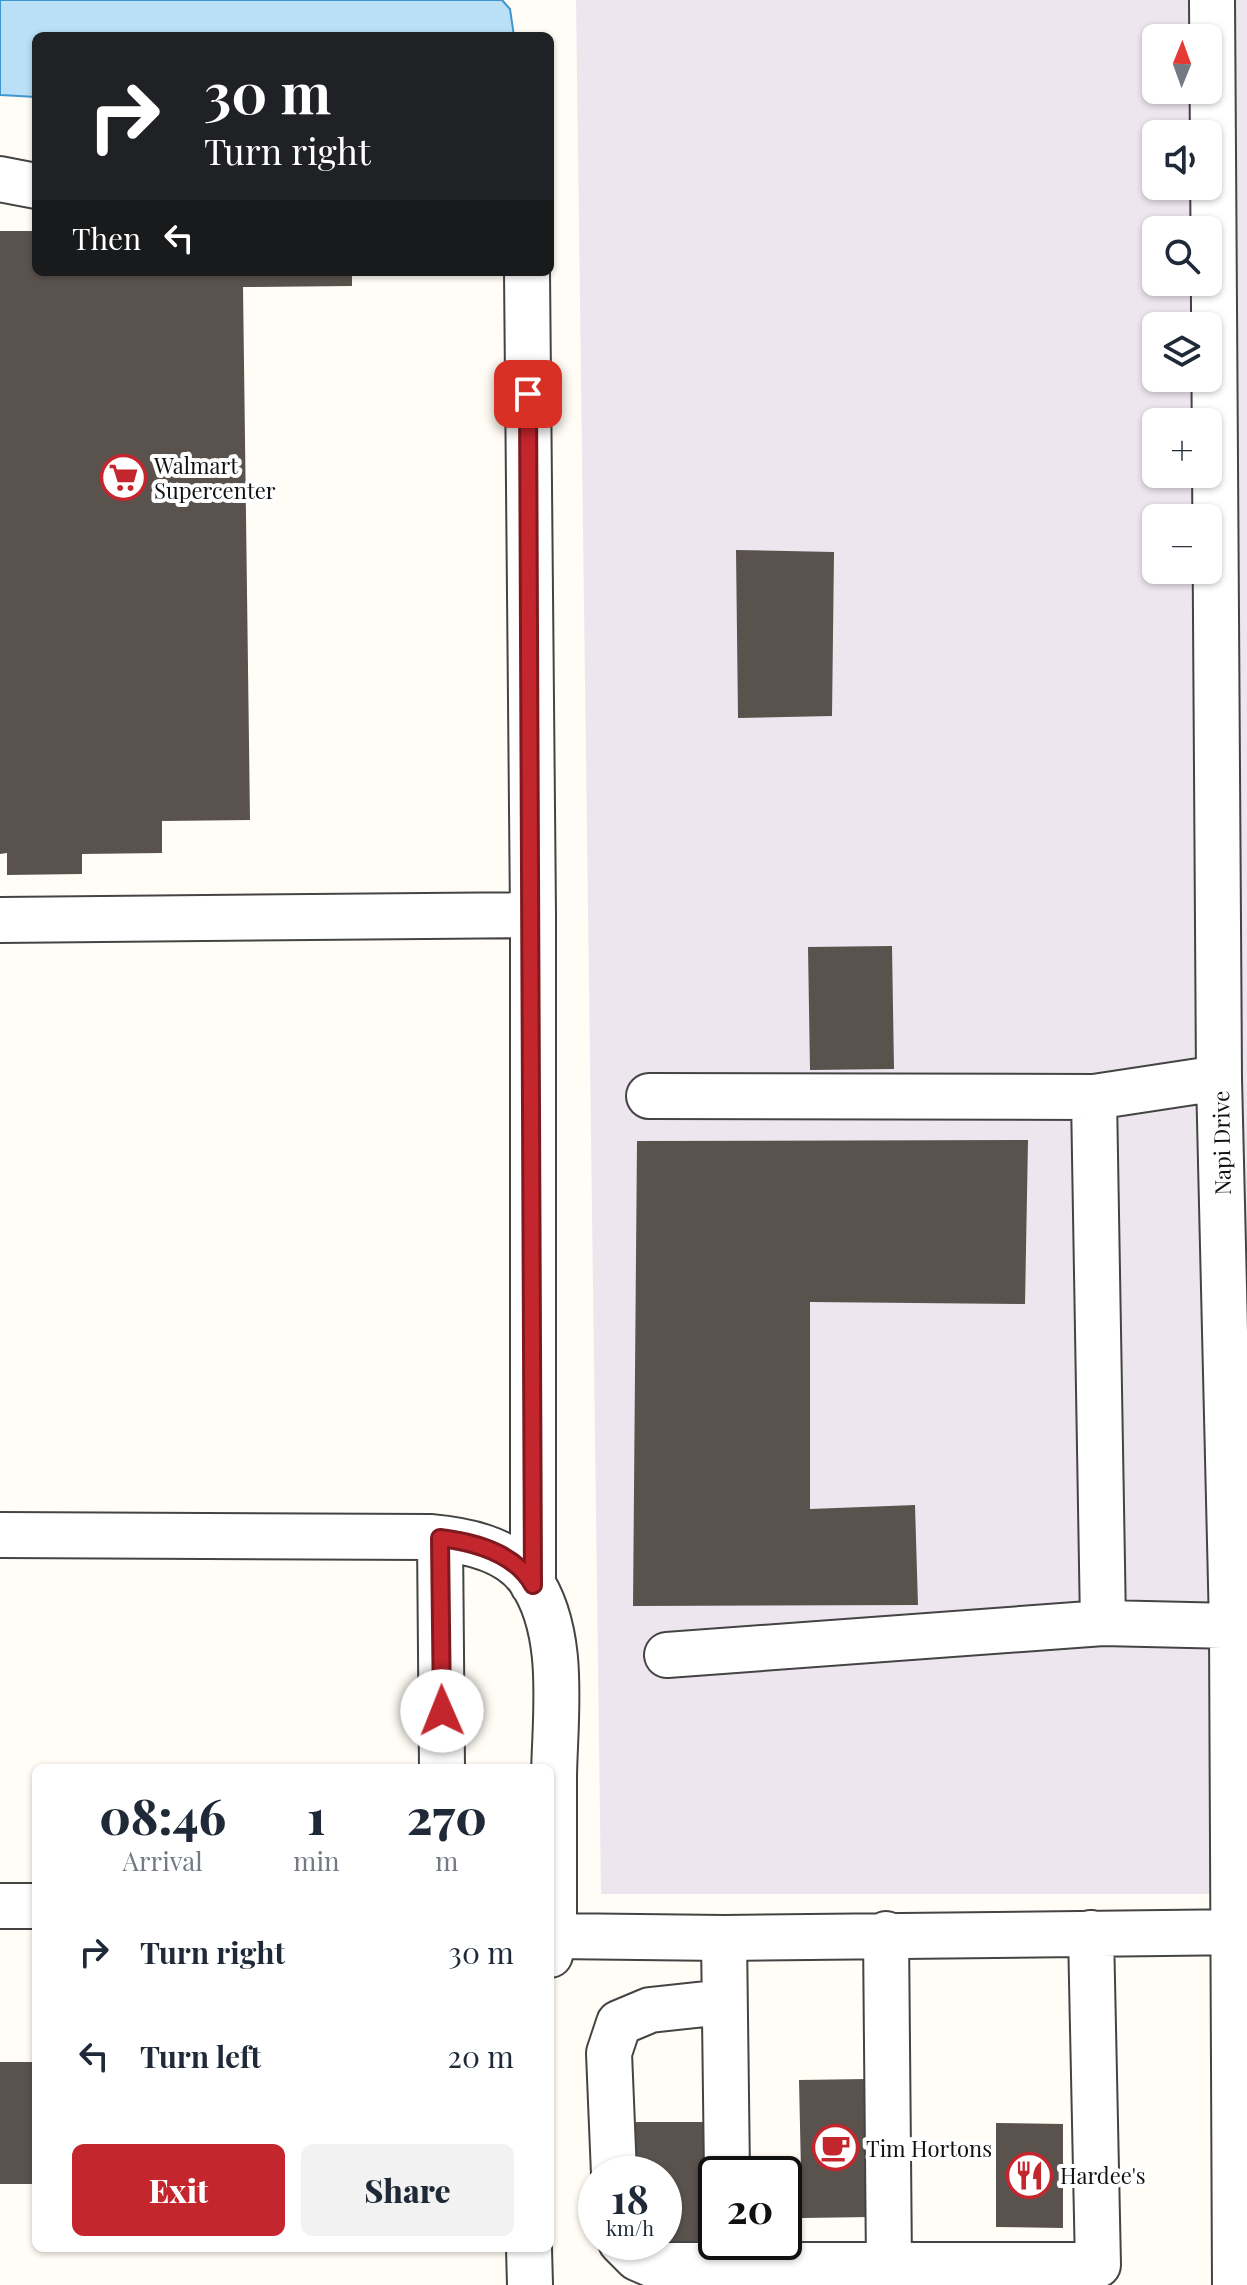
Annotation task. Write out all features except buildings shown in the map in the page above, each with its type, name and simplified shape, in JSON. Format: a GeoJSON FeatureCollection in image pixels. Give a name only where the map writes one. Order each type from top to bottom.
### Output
{"type":"FeatureCollection","features":[{"type":"Feature","properties":{"kind":"street","name":"Napi Drive"},"geometry":{"type":"LineString","coordinates":[[1212,0],[1219,1078],[1240,1872],[1235,2285]]}},
{"type":"Feature","properties":{"kind":"street"},"geometry":{"type":"LineString","coordinates":[[0,179],[32,185]]}},
{"type":"Feature","properties":{"kind":"street"},"geometry":{"type":"LineString","coordinates":[[527,276],[533,915],[533,1585]]}},
{"type":"Feature","properties":{"kind":"street"},"geometry":{"type":"LineString","coordinates":[[0,920],[533,915]]}},
{"type":"Feature","properties":{"kind":"street"},"geometry":{"type":"LineString","coordinates":[[649,1096],[1094,1097],[1219,1078]]}},
{"type":"Feature","properties":{"kind":"street"},"geometry":{"type":"LineString","coordinates":[[1094,1097],[1103,1623]]}},
{"type":"Feature","properties":{"kind":"street"},"geometry":{"type":"LineString","coordinates":[[0,1535],[440,1538],[487,1548],[510,1559],[542,1600],[555,1656],[554,1764]]}},
{"type":"Feature","properties":{"kind":"street"},"geometry":{"type":"LineString","coordinates":[[440,1538],[442,1764]]}},
{"type":"Feature","properties":{"kind":"street"},"geometry":{"type":"LineString","coordinates":[[667,1655],[1103,1623],[1232,1626]]}},
{"type":"Feature","properties":{"kind":"street"},"geometry":{"type":"LineString","coordinates":[[0,1906],[32,1906]]}},
{"type":"Feature","properties":{"kind":"street"},"geometry":{"type":"LineString","coordinates":[[554,1946],[886,1934],[1240,1932]]}},
{"type":"Feature","properties":{"kind":"street"},"geometry":{"type":"LineString","coordinates":[[772,2260],[889,2279],[1098,2265],[1091,1933]]}},
{"type":"Feature","properties":{"kind":"street"},"geometry":{"type":"LineString","coordinates":[[886,1934],[889,2279]]}},
{"type":"Feature","properties":{"kind":"street"},"geometry":{"type":"LineString","coordinates":[[724,1938],[727,2156]]}},
{"type":"Feature","properties":{"kind":"street"},"geometry":{"type":"LineString","coordinates":[[613,2156],[609,2053],[619,2023],[650,2010],[724,2002]]}},
{"type":"Feature","properties":{"kind":"street"},"geometry":{"type":"LineString","coordinates":[[642,2260],[653,2265],[698,2258]]}},
{"type":"Feature","properties":{"kind":"shaded area"},"geometry":{"type":"Polygon","coordinates":[[[576,0],[1247,0],[1247,1894],[601,1894],[576,0]]]}},
{"type":"Feature","properties":{"kind":"water"},"geometry":{"type":"Polygon","coordinates":[[[0,0],[502,0],[510,9],[513,32],[32,32],[32,97],[0,95],[0,0]]]}},
{"type":"Feature","properties":{"kind":"place","name":"Walmart Supercenter"},"geometry":{"type":"Point","coordinates":[123,478]}},
{"type":"Feature","properties":{"kind":"place","name":"Tim Hortons"},"geometry":{"type":"Point","coordinates":[835,2148]}},
{"type":"Feature","properties":{"kind":"place","name":"Hardee's"},"geometry":{"type":"Point","coordinates":[1029,2175]}},
{"type":"Feature","properties":{"kind":"route"},"geometry":{"type":"LineString","coordinates":[[442,1711],[440,1538],[487,1548],[510,1559],[533,1585],[533,915],[528,394]]}}]}
